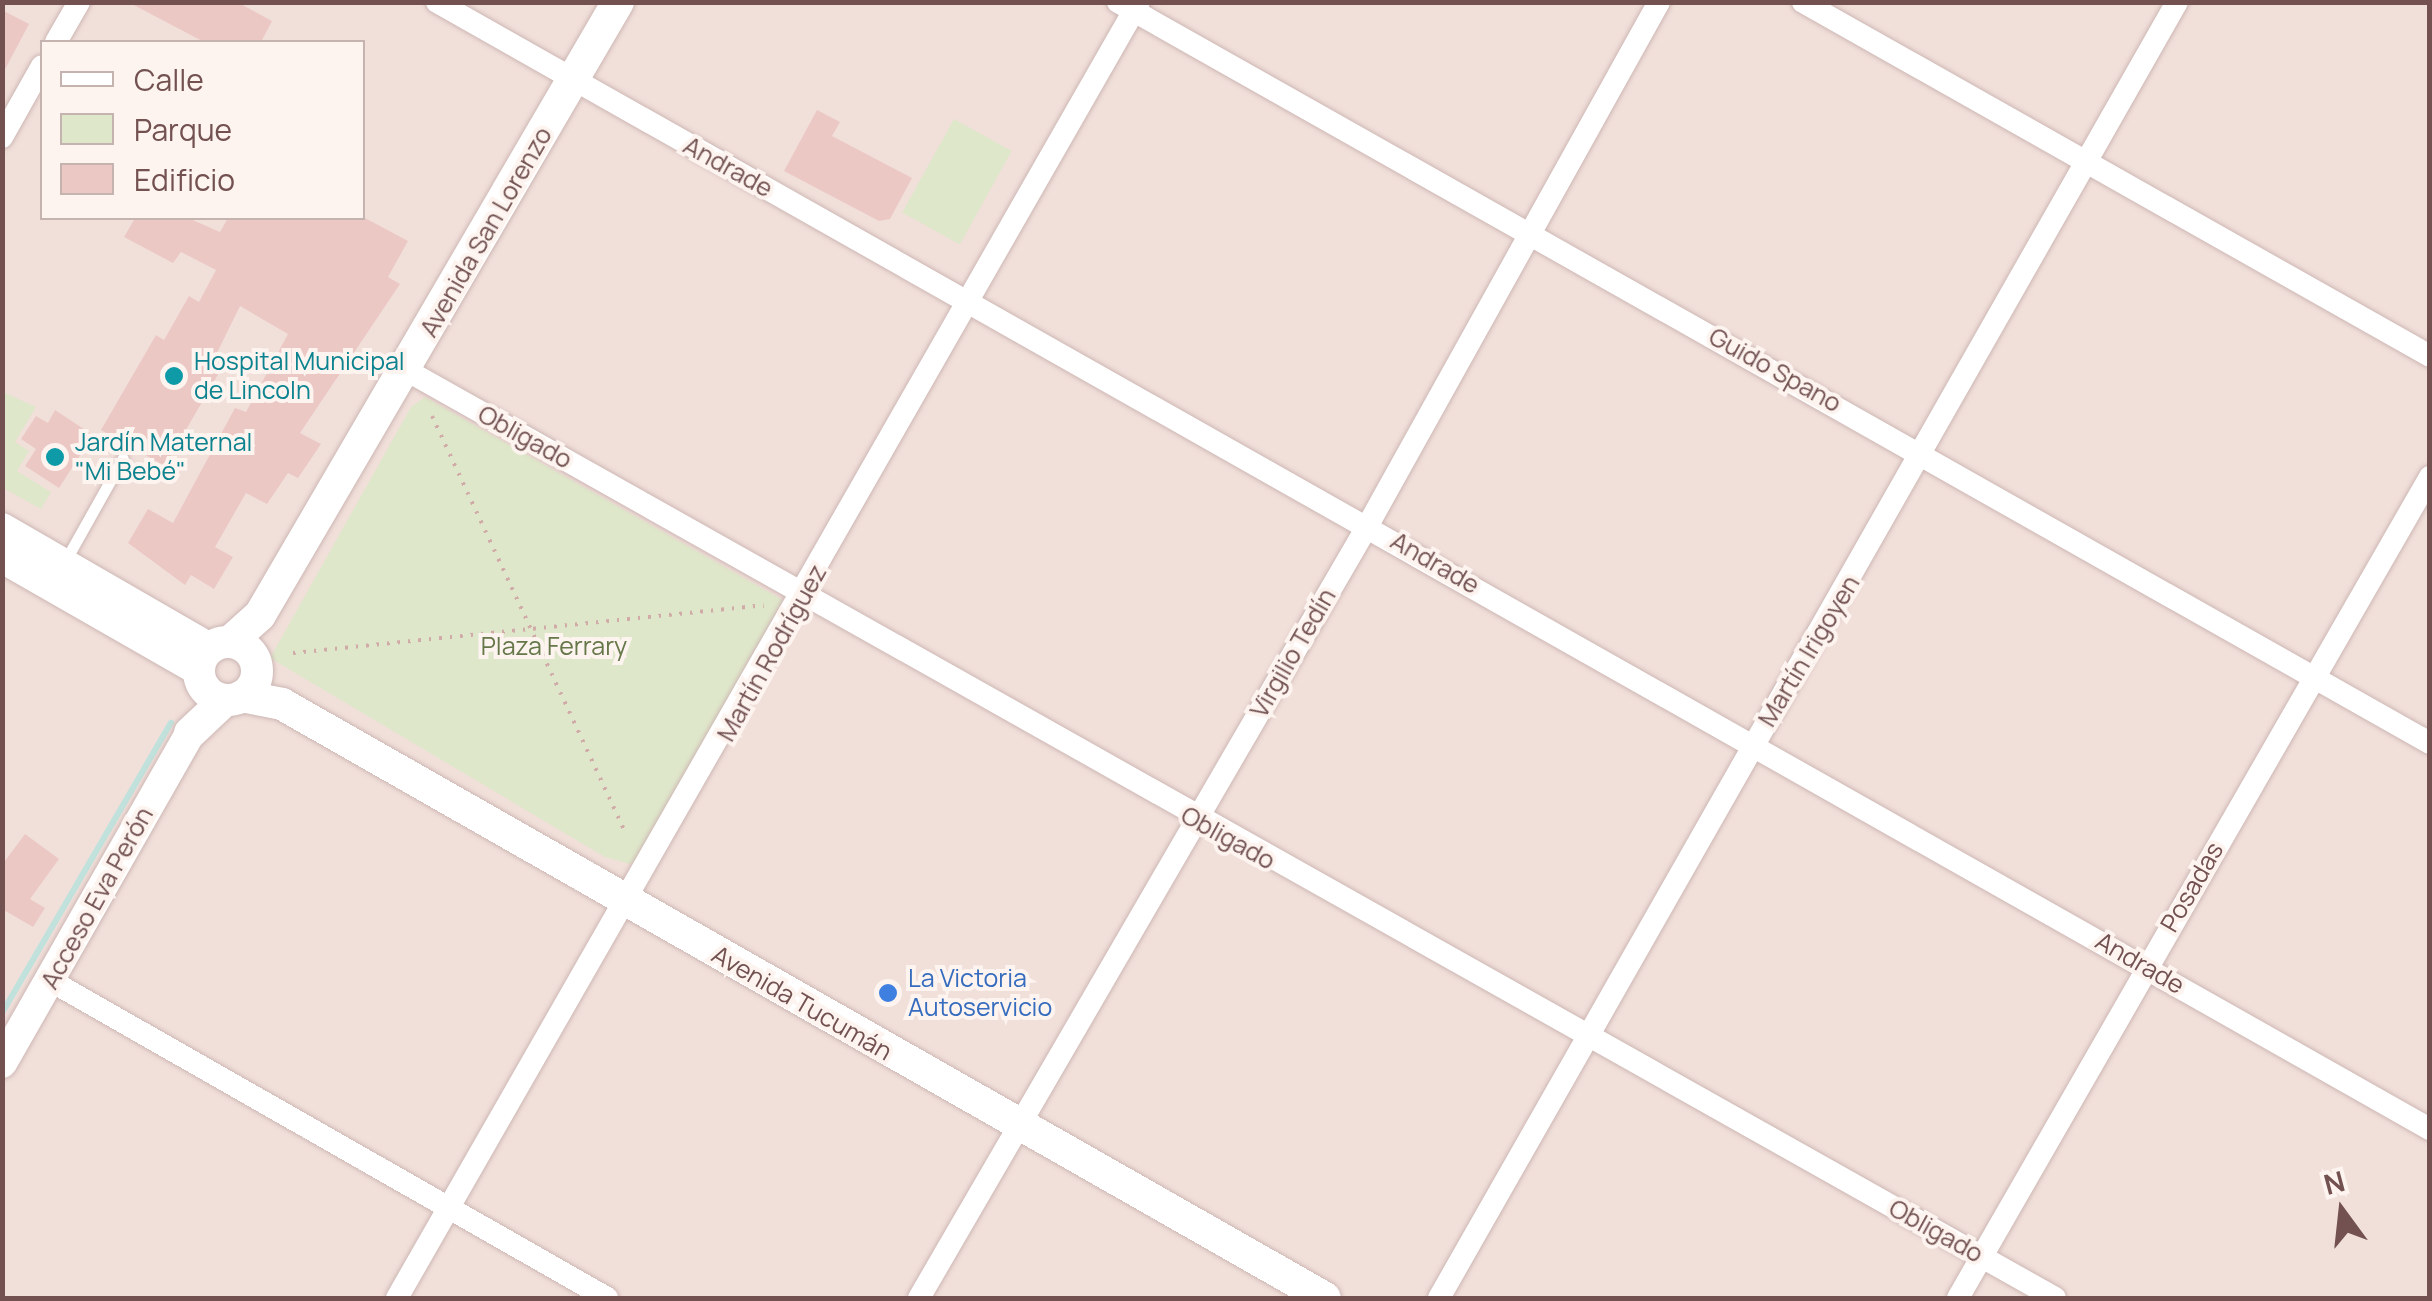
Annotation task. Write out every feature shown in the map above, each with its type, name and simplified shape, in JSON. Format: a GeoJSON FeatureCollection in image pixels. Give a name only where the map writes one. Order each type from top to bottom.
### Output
{"type":"FeatureCollection","features":[{"type":"Feature","properties":{"kind":"main road","name":"Avenida San Lorenzo"},"geometry":{"type":"LineString","coordinates":[[227,671],[618,2]]}},
{"type":"Feature","properties":{"kind":"main road","name":"Avenida Tucumán"},"geometry":{"type":"LineString","coordinates":[[227,671],[628,904],[1324,1298]]}},
{"type":"Feature","properties":{"kind":"main road","name":"Acceso Eva Perón"},"geometry":{"type":"LineString","coordinates":[[190,733],[227,671]]}},
{"type":"Feature","properties":{"kind":"street"},"geometry":{"type":"LineString","coordinates":[[57,40],[79,2]]}},
{"type":"Feature","properties":{"kind":"street","name":"Andrade"},"geometry":{"type":"LineString","coordinates":[[437,2],[1368,524],[2430,1129]]}},
{"type":"Feature","properties":{"kind":"street","name":"Virgilio Tedín"},"geometry":{"type":"LineString","coordinates":[[918,1298],[1368,524],[1659,2]]}},
{"type":"Feature","properties":{"kind":"street"},"geometry":{"type":"LineString","coordinates":[[1803,2],[2430,356]]}},
{"type":"Feature","properties":{"kind":"street","name":"Martín Irigoyen"},"geometry":{"type":"LineString","coordinates":[[1439,1298],[1754,744],[1926,455],[2177,2]]}},
{"type":"Feature","properties":{"kind":"street","name":"Guido Spano"},"geometry":{"type":"LineString","coordinates":[[1130,6],[2430,743]]}},
{"type":"Feature","properties":{"kind":"street","name":"Martín Rodríguez"},"geometry":{"type":"LineString","coordinates":[[398,1298],[806,595],[964,300],[1130,6]]}},
{"type":"Feature","properties":{"kind":"street"},"geometry":{"type":"LineString","coordinates":[[2,137],[40,70]]}},
{"type":"Feature","properties":{"kind":"street","name":"Obligado"},"geometry":{"type":"LineString","coordinates":[[406,370],[1194,820],[2055,1298]]}},
{"type":"Feature","properties":{"kind":"street","name":"Posadas"},"geometry":{"type":"LineString","coordinates":[[1958,1298],[2430,476]]}},
{"type":"Feature","properties":{"kind":"street"},"geometry":{"type":"LineString","coordinates":[[2,528],[64,563],[227,671]]}},
{"type":"Feature","properties":{"kind":"street"},"geometry":{"type":"LineString","coordinates":[[2,558],[227,671]]}},
{"type":"Feature","properties":{"kind":"street","name":"Acceso Eva Perón"},"geometry":{"type":"LineString","coordinates":[[2,1063],[190,733]]}},
{"type":"Feature","properties":{"kind":"street"},"geometry":{"type":"LineString","coordinates":[[51,981],[448,1212],[607,1298]]}},
{"type":"Feature","properties":{"kind":"lane"},"geometry":{"type":"LineString","coordinates":[[64,563],[123,458]]}},
{"type":"Feature","properties":{"kind":"path"},"geometry":{"type":"LineString","coordinates":[[432,416],[626,834]]}},
{"type":"Feature","properties":{"kind":"path"},"geometry":{"type":"LineString","coordinates":[[293,653],[764,605]]}},
{"type":"Feature","properties":{"kind":"shaded area"},"geometry":{"type":"Polygon","coordinates":[[[3,3],[2429,3],[2429,1298],[3,1298],[3,3]]]}},
{"type":"Feature","properties":{"kind":"green space"},"geometry":{"type":"Polygon","coordinates":[[[954,119],[1012,151],[960,245],[902,213],[954,119]]]}},
{"type":"Feature","properties":{"kind":"green space","name":"Jardín Maternal \"Mi Bebé\""},"geometry":{"type":"Polygon","coordinates":[[[3,392],[36,407],[15,442],[29,451],[17,471],[51,492],[41,509],[3,488],[3,392]]]}},
{"type":"Feature","properties":{"kind":"green space","name":"Plaza Ferrary"},"geometry":{"type":"Polygon","coordinates":[[[425,397],[783,600],[641,859],[630,864],[605,857],[270,658],[411,407],[425,397]]]}},
{"type":"Feature","properties":{"kind":"building"},"geometry":{"type":"Polygon","coordinates":[[[128,2],[237,2],[272,21],[262,40],[200,40],[128,2]]]}},
{"type":"Feature","properties":{"kind":"building"},"geometry":{"type":"Polygon","coordinates":[[[2,10],[29,24],[2,75],[2,10]]]}},
{"type":"Feature","properties":{"kind":"building"},"geometry":{"type":"Polygon","coordinates":[[[817,110],[840,122],[832,136],[912,178],[890,219],[879,221],[784,171],[817,110]]]}},
{"type":"Feature","properties":{"kind":"building","name":"Hospital Municipal de Lincoln"},"geometry":{"type":"Polygon","coordinates":[[[365,218],[408,241],[388,277],[400,284],[300,433],[321,444],[298,478],[288,473],[267,504],[246,493],[215,547],[233,557],[214,589],[191,575],[185,585],[128,543],[148,509],[173,523],[235,408],[246,412],[288,334],[240,306],[211,365],[220,371],[165,466],[101,430],[156,335],[164,340],[189,296],[199,302],[216,270],[181,252],[173,263],[124,237],[134,220],[193,220],[220,232],[227,220],[365,218]]]}},
{"type":"Feature","properties":{"kind":"building","name":"Jardín Maternal \"Mi Bebé\""},"geometry":{"type":"Polygon","coordinates":[[[55,410],[93,435],[59,488],[25,466],[36,449],[21,439],[36,416],[48,423],[55,410]]]}},
{"type":"Feature","properties":{"kind":"building"},"geometry":{"type":"Polygon","coordinates":[[[25,834],[59,859],[30,899],[45,908],[33,927],[2,909],[2,865],[25,834]]]}},
{"type":"Feature","properties":{"kind":"waterway"},"geometry":{"type":"LineString","coordinates":[[2,1013],[171,723]]}},
{"type":"Feature","properties":{"kind":"place","name":"Hospital Municipal de Lincoln"},"geometry":{"type":"Point","coordinates":[174,376]}},
{"type":"Feature","properties":{"kind":"place","name":"Jardín Maternal \"Mi Bebé\""},"geometry":{"type":"Point","coordinates":[55,457]}},
{"type":"Feature","properties":{"kind":"place","name":"La Victoria Autoservicio"},"geometry":{"type":"Point","coordinates":[888,993]}}]}
